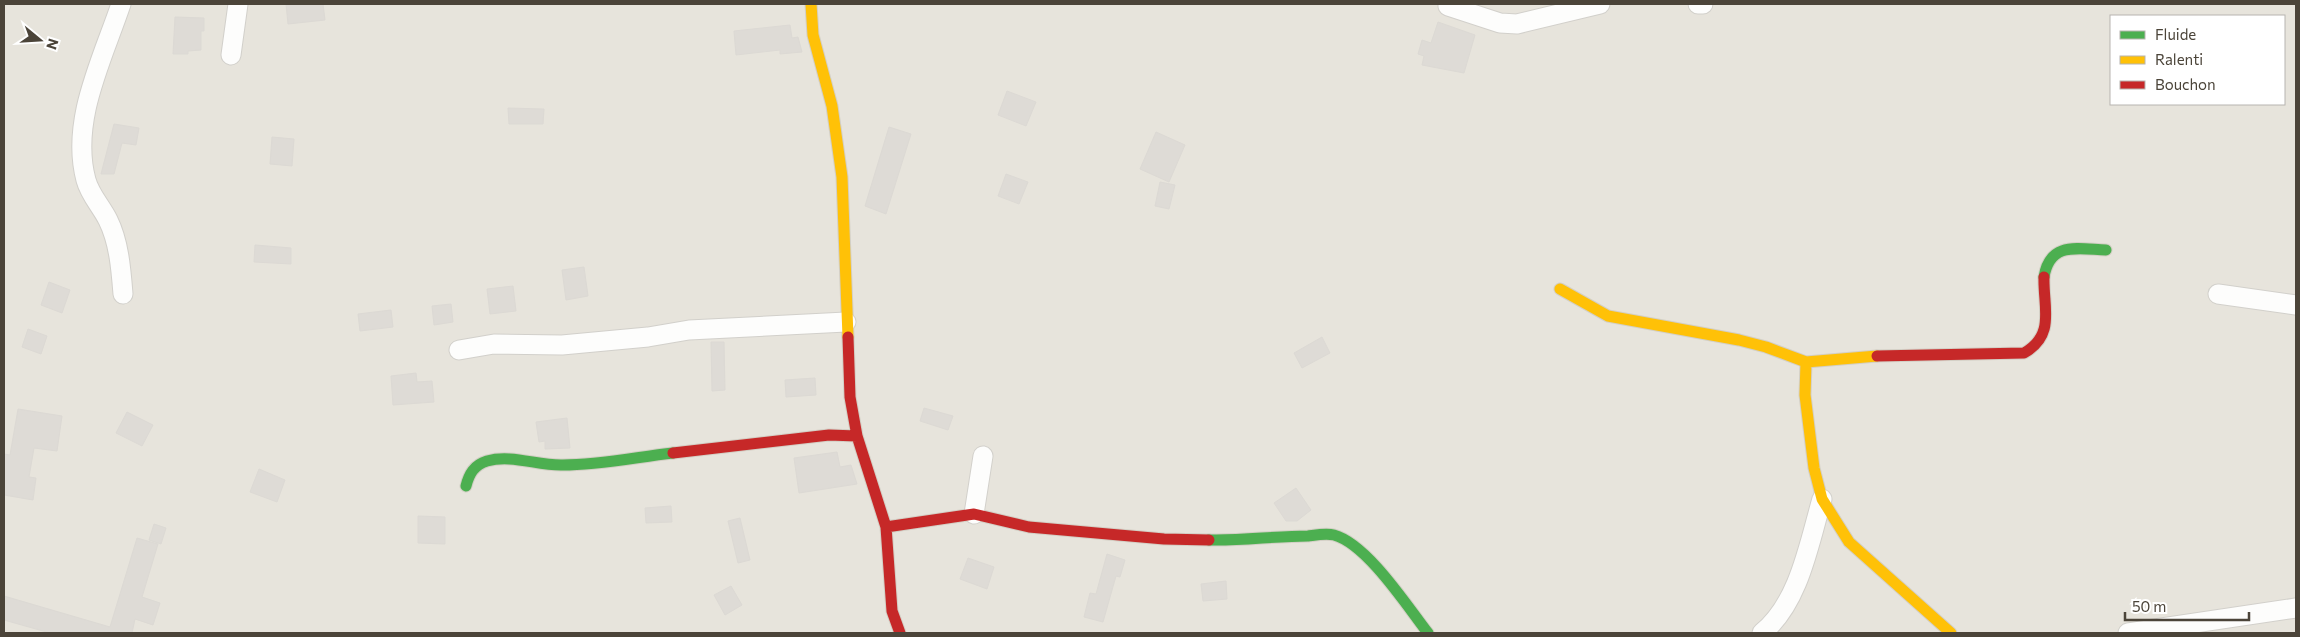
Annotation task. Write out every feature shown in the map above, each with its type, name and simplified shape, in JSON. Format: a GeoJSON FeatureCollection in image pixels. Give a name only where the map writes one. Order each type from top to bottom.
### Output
{"type":"FeatureCollection","features":[{"type":"Feature","properties":{"kind":"street"},"geometry":{"type":"LineString","coordinates":[[121,4],[87,105],[82,136],[82,156],[86,182],[96,202],[108,219],[115,239],[123,294]]}},
{"type":"Feature","properties":{"kind":"street"},"geometry":{"type":"LineString","coordinates":[[231,54],[238,4]]}},
{"type":"Feature","properties":{"kind":"street"},"geometry":{"type":"LineString","coordinates":[[1448,6],[1500,23],[1517,24],[1600,4]]}},
{"type":"Feature","properties":{"kind":"street"},"geometry":{"type":"LineString","coordinates":[[815,5],[813,36],[832,106],[842,177],[847,260],[846,322],[850,397],[857,436],[886,527],[892,611],[900,633]]}},
{"type":"Feature","properties":{"kind":"street"},"geometry":{"type":"LineString","coordinates":[[1560,289],[1608,316],[1739,340],[1766,347],[1806,362],[1863,356],[2024,353],[2036,346],[2044,328],[2044,268],[2051,257],[2060,250],[2106,250]]}},
{"type":"Feature","properties":{"kind":"street"},"geometry":{"type":"LineString","coordinates":[[2218,294],[2296,305]]}},
{"type":"Feature","properties":{"kind":"street"},"geometry":{"type":"LineString","coordinates":[[459,350],[494,344],[562,345],[648,337],[698,329],[846,322]]}},
{"type":"Feature","properties":{"kind":"street"},"geometry":{"type":"LineString","coordinates":[[1806,362],[1805,395],[1814,468],[1822,500],[1849,542],[1951,633]]}},
{"type":"Feature","properties":{"kind":"street"},"geometry":{"type":"LineString","coordinates":[[466,486],[469,474],[478,464],[494,461],[512,459],[553,465],[580,465],[745,443],[829,435],[857,436]]}},
{"type":"Feature","properties":{"kind":"street"},"geometry":{"type":"LineString","coordinates":[[974,514],[983,456]]}},
{"type":"Feature","properties":{"kind":"street"},"geometry":{"type":"LineString","coordinates":[[1762,633],[1774,623],[1795,585],[1822,500]]}},
{"type":"Feature","properties":{"kind":"street"},"geometry":{"type":"LineString","coordinates":[[886,527],[974,514],[1028,527],[1156,539],[1238,541],[1286,536],[1333,535],[1354,544],[1393,587],[1428,633]]}},
{"type":"Feature","properties":{"kind":"street"},"geometry":{"type":"LineString","coordinates":[[2128,633],[2296,608]]}},
{"type":"Feature","properties":{"kind":"shaded area"},"geometry":{"type":"Polygon","coordinates":[[[4,4],[2296,4],[2296,633],[4,633],[4,4]]]}},
{"type":"Feature","properties":{"kind":"building"},"geometry":{"type":"Polygon","coordinates":[[[286,4],[323,4],[325,20],[288,24],[286,4]]]}},
{"type":"Feature","properties":{"kind":"building"},"geometry":{"type":"Polygon","coordinates":[[[175,17],[204,18],[204,31],[201,31],[201,50],[188,51],[188,54],[173,54],[175,17]]]}},
{"type":"Feature","properties":{"kind":"building"},"geometry":{"type":"Polygon","coordinates":[[[1438,22],[1475,35],[1464,73],[1422,65],[1424,56],[1418,54],[1422,40],[1431,43],[1438,22]]]}},
{"type":"Feature","properties":{"kind":"building"},"geometry":{"type":"Polygon","coordinates":[[[790,25],[792,38],[798,37],[802,52],[780,54],[780,50],[736,55],[734,31],[790,25]]]}},
{"type":"Feature","properties":{"kind":"building"},"geometry":{"type":"Polygon","coordinates":[[[1007,91],[1036,102],[1026,126],[998,115],[1007,91]]]}},
{"type":"Feature","properties":{"kind":"building"},"geometry":{"type":"Polygon","coordinates":[[[508,108],[544,109],[543,124],[509,124],[508,108]]]}},
{"type":"Feature","properties":{"kind":"building"},"geometry":{"type":"Polygon","coordinates":[[[114,124],[139,128],[136,145],[122,143],[114,174],[101,174],[114,124]]]}},
{"type":"Feature","properties":{"kind":"building"},"geometry":{"type":"Polygon","coordinates":[[[889,127],[911,134],[886,214],[865,206],[889,127]]]}},
{"type":"Feature","properties":{"kind":"building"},"geometry":{"type":"Polygon","coordinates":[[[1156,132],[1185,145],[1169,182],[1140,169],[1156,132]]]}},
{"type":"Feature","properties":{"kind":"building"},"geometry":{"type":"Polygon","coordinates":[[[272,137],[294,139],[292,166],[270,164],[272,137]]]}},
{"type":"Feature","properties":{"kind":"building"},"geometry":{"type":"Polygon","coordinates":[[[1006,174],[1028,182],[1019,204],[998,196],[1006,174]]]}},
{"type":"Feature","properties":{"kind":"building"},"geometry":{"type":"Polygon","coordinates":[[[1160,182],[1175,185],[1169,209],[1155,206],[1160,182]]]}},
{"type":"Feature","properties":{"kind":"building"},"geometry":{"type":"Polygon","coordinates":[[[255,245],[291,248],[291,264],[254,262],[255,245]]]}},
{"type":"Feature","properties":{"kind":"building"},"geometry":{"type":"Polygon","coordinates":[[[584,267],[588,296],[566,300],[562,270],[584,267]]]}},
{"type":"Feature","properties":{"kind":"building"},"geometry":{"type":"Polygon","coordinates":[[[49,282],[70,290],[62,313],[41,305],[49,282]]]}},
{"type":"Feature","properties":{"kind":"building"},"geometry":{"type":"Polygon","coordinates":[[[513,286],[516,311],[490,314],[487,289],[513,286]]]}},
{"type":"Feature","properties":{"kind":"building"},"geometry":{"type":"Polygon","coordinates":[[[451,304],[453,322],[434,325],[432,306],[451,304]]]}},
{"type":"Feature","properties":{"kind":"building"},"geometry":{"type":"Polygon","coordinates":[[[391,310],[393,327],[360,331],[358,314],[391,310]]]}},
{"type":"Feature","properties":{"kind":"building"},"geometry":{"type":"Polygon","coordinates":[[[28,329],[47,336],[41,354],[22,347],[28,329]]]}},
{"type":"Feature","properties":{"kind":"building"},"geometry":{"type":"Polygon","coordinates":[[[1322,337],[1330,353],[1302,368],[1294,353],[1322,337]]]}},
{"type":"Feature","properties":{"kind":"building"},"geometry":{"type":"Polygon","coordinates":[[[711,342],[724,342],[725,390],[712,391],[711,342]]]}},
{"type":"Feature","properties":{"kind":"building"},"geometry":{"type":"Polygon","coordinates":[[[416,373],[417,382],[432,381],[434,402],[393,405],[391,376],[416,373]]]}},
{"type":"Feature","properties":{"kind":"building"},"geometry":{"type":"Polygon","coordinates":[[[815,378],[816,395],[786,397],[785,380],[815,378]]]}},
{"type":"Feature","properties":{"kind":"building"},"geometry":{"type":"Polygon","coordinates":[[[924,408],[953,416],[948,430],[920,421],[924,408]]]}},
{"type":"Feature","properties":{"kind":"building"},"geometry":{"type":"Polygon","coordinates":[[[18,409],[62,416],[57,451],[34,448],[29,477],[36,478],[33,500],[4,495],[4,454],[10,455],[18,409]]]}},
{"type":"Feature","properties":{"kind":"building"},"geometry":{"type":"Polygon","coordinates":[[[127,412],[153,425],[142,446],[116,433],[127,412]]]}},
{"type":"Feature","properties":{"kind":"building"},"geometry":{"type":"Polygon","coordinates":[[[567,418],[570,448],[545,449],[545,441],[539,442],[536,422],[567,418]]]}},
{"type":"Feature","properties":{"kind":"building"},"geometry":{"type":"Polygon","coordinates":[[[837,452],[840,467],[851,465],[857,484],[799,493],[794,458],[837,452]]]}},
{"type":"Feature","properties":{"kind":"building"},"geometry":{"type":"Polygon","coordinates":[[[259,469],[285,480],[277,502],[250,492],[259,469]]]}},
{"type":"Feature","properties":{"kind":"building"},"geometry":{"type":"Polygon","coordinates":[[[1296,488],[1311,510],[1297,521],[1286,521],[1274,503],[1296,488]]]}},
{"type":"Feature","properties":{"kind":"building"},"geometry":{"type":"Polygon","coordinates":[[[671,506],[672,522],[646,523],[645,508],[671,506]]]}},
{"type":"Feature","properties":{"kind":"building"},"geometry":{"type":"Polygon","coordinates":[[[418,516],[445,517],[445,544],[418,543],[418,516]]]}},
{"type":"Feature","properties":{"kind":"building"},"geometry":{"type":"Polygon","coordinates":[[[740,518],[750,560],[738,563],[728,521],[740,518]]]}},
{"type":"Feature","properties":{"kind":"building"},"geometry":{"type":"Polygon","coordinates":[[[154,524],[166,528],[161,544],[149,540],[154,524]]]}},
{"type":"Feature","properties":{"kind":"building"},"geometry":{"type":"Polygon","coordinates":[[[137,538],[158,544],[142,597],[160,603],[153,625],[135,619],[132,633],[50,633],[4,620],[4,596],[110,627],[137,538]]]}},
{"type":"Feature","properties":{"kind":"building"},"geometry":{"type":"Polygon","coordinates":[[[1107,554],[1125,560],[1120,577],[1116,576],[1103,622],[1084,617],[1090,593],[1096,594],[1107,554]]]}},
{"type":"Feature","properties":{"kind":"building"},"geometry":{"type":"Polygon","coordinates":[[[968,558],[994,567],[987,589],[960,579],[968,558]]]}},
{"type":"Feature","properties":{"kind":"building"},"geometry":{"type":"Polygon","coordinates":[[[1226,581],[1227,599],[1203,601],[1201,584],[1226,581]]]}},
{"type":"Feature","properties":{"kind":"building"},"geometry":{"type":"Polygon","coordinates":[[[731,586],[742,605],[725,615],[714,595],[731,586]]]}},
{"type":"Feature","properties":{"kind":"traffic: fast"},"geometry":{"type":"LineString","coordinates":[[2044,277],[2047,265],[2052,257],[2059,252],[2076,249],[2106,250]]}},
{"type":"Feature","properties":{"kind":"traffic: fast"},"geometry":{"type":"LineString","coordinates":[[466,486],[475,468],[482,463],[496,459],[515,459],[554,465],[577,465],[673,453]]}},
{"type":"Feature","properties":{"kind":"traffic: fast"},"geometry":{"type":"LineString","coordinates":[[1209,540],[1334,535],[1360,550],[1373,563],[1398,592],[1428,633]]}},
{"type":"Feature","properties":{"kind":"traffic: slow"},"geometry":{"type":"LineString","coordinates":[[811,4],[813,35],[832,106],[842,177],[848,337]]}},
{"type":"Feature","properties":{"kind":"traffic: slow"},"geometry":{"type":"LineString","coordinates":[[1560,289],[1608,316],[1739,340],[1766,347],[1806,362],[1877,356]]}},
{"type":"Feature","properties":{"kind":"traffic: slow"},"geometry":{"type":"LineString","coordinates":[[1806,362],[1805,395],[1814,468],[1822,499],[1849,542],[1951,633]]}},
{"type":"Feature","properties":{"kind":"traffic: jam"},"geometry":{"type":"LineString","coordinates":[[1877,356],[2024,353],[2034,346],[2044,329],[2046,320],[2044,277]]}},
{"type":"Feature","properties":{"kind":"traffic: jam"},"geometry":{"type":"LineString","coordinates":[[848,337],[850,397],[857,436],[886,527],[892,611],[900,633]]}},
{"type":"Feature","properties":{"kind":"traffic: jam"},"geometry":{"type":"LineString","coordinates":[[673,453],[829,435],[857,436]]}},
{"type":"Feature","properties":{"kind":"traffic: jam"},"geometry":{"type":"LineString","coordinates":[[886,527],[974,514],[1029,527],[1164,539],[1209,540]]}}]}
